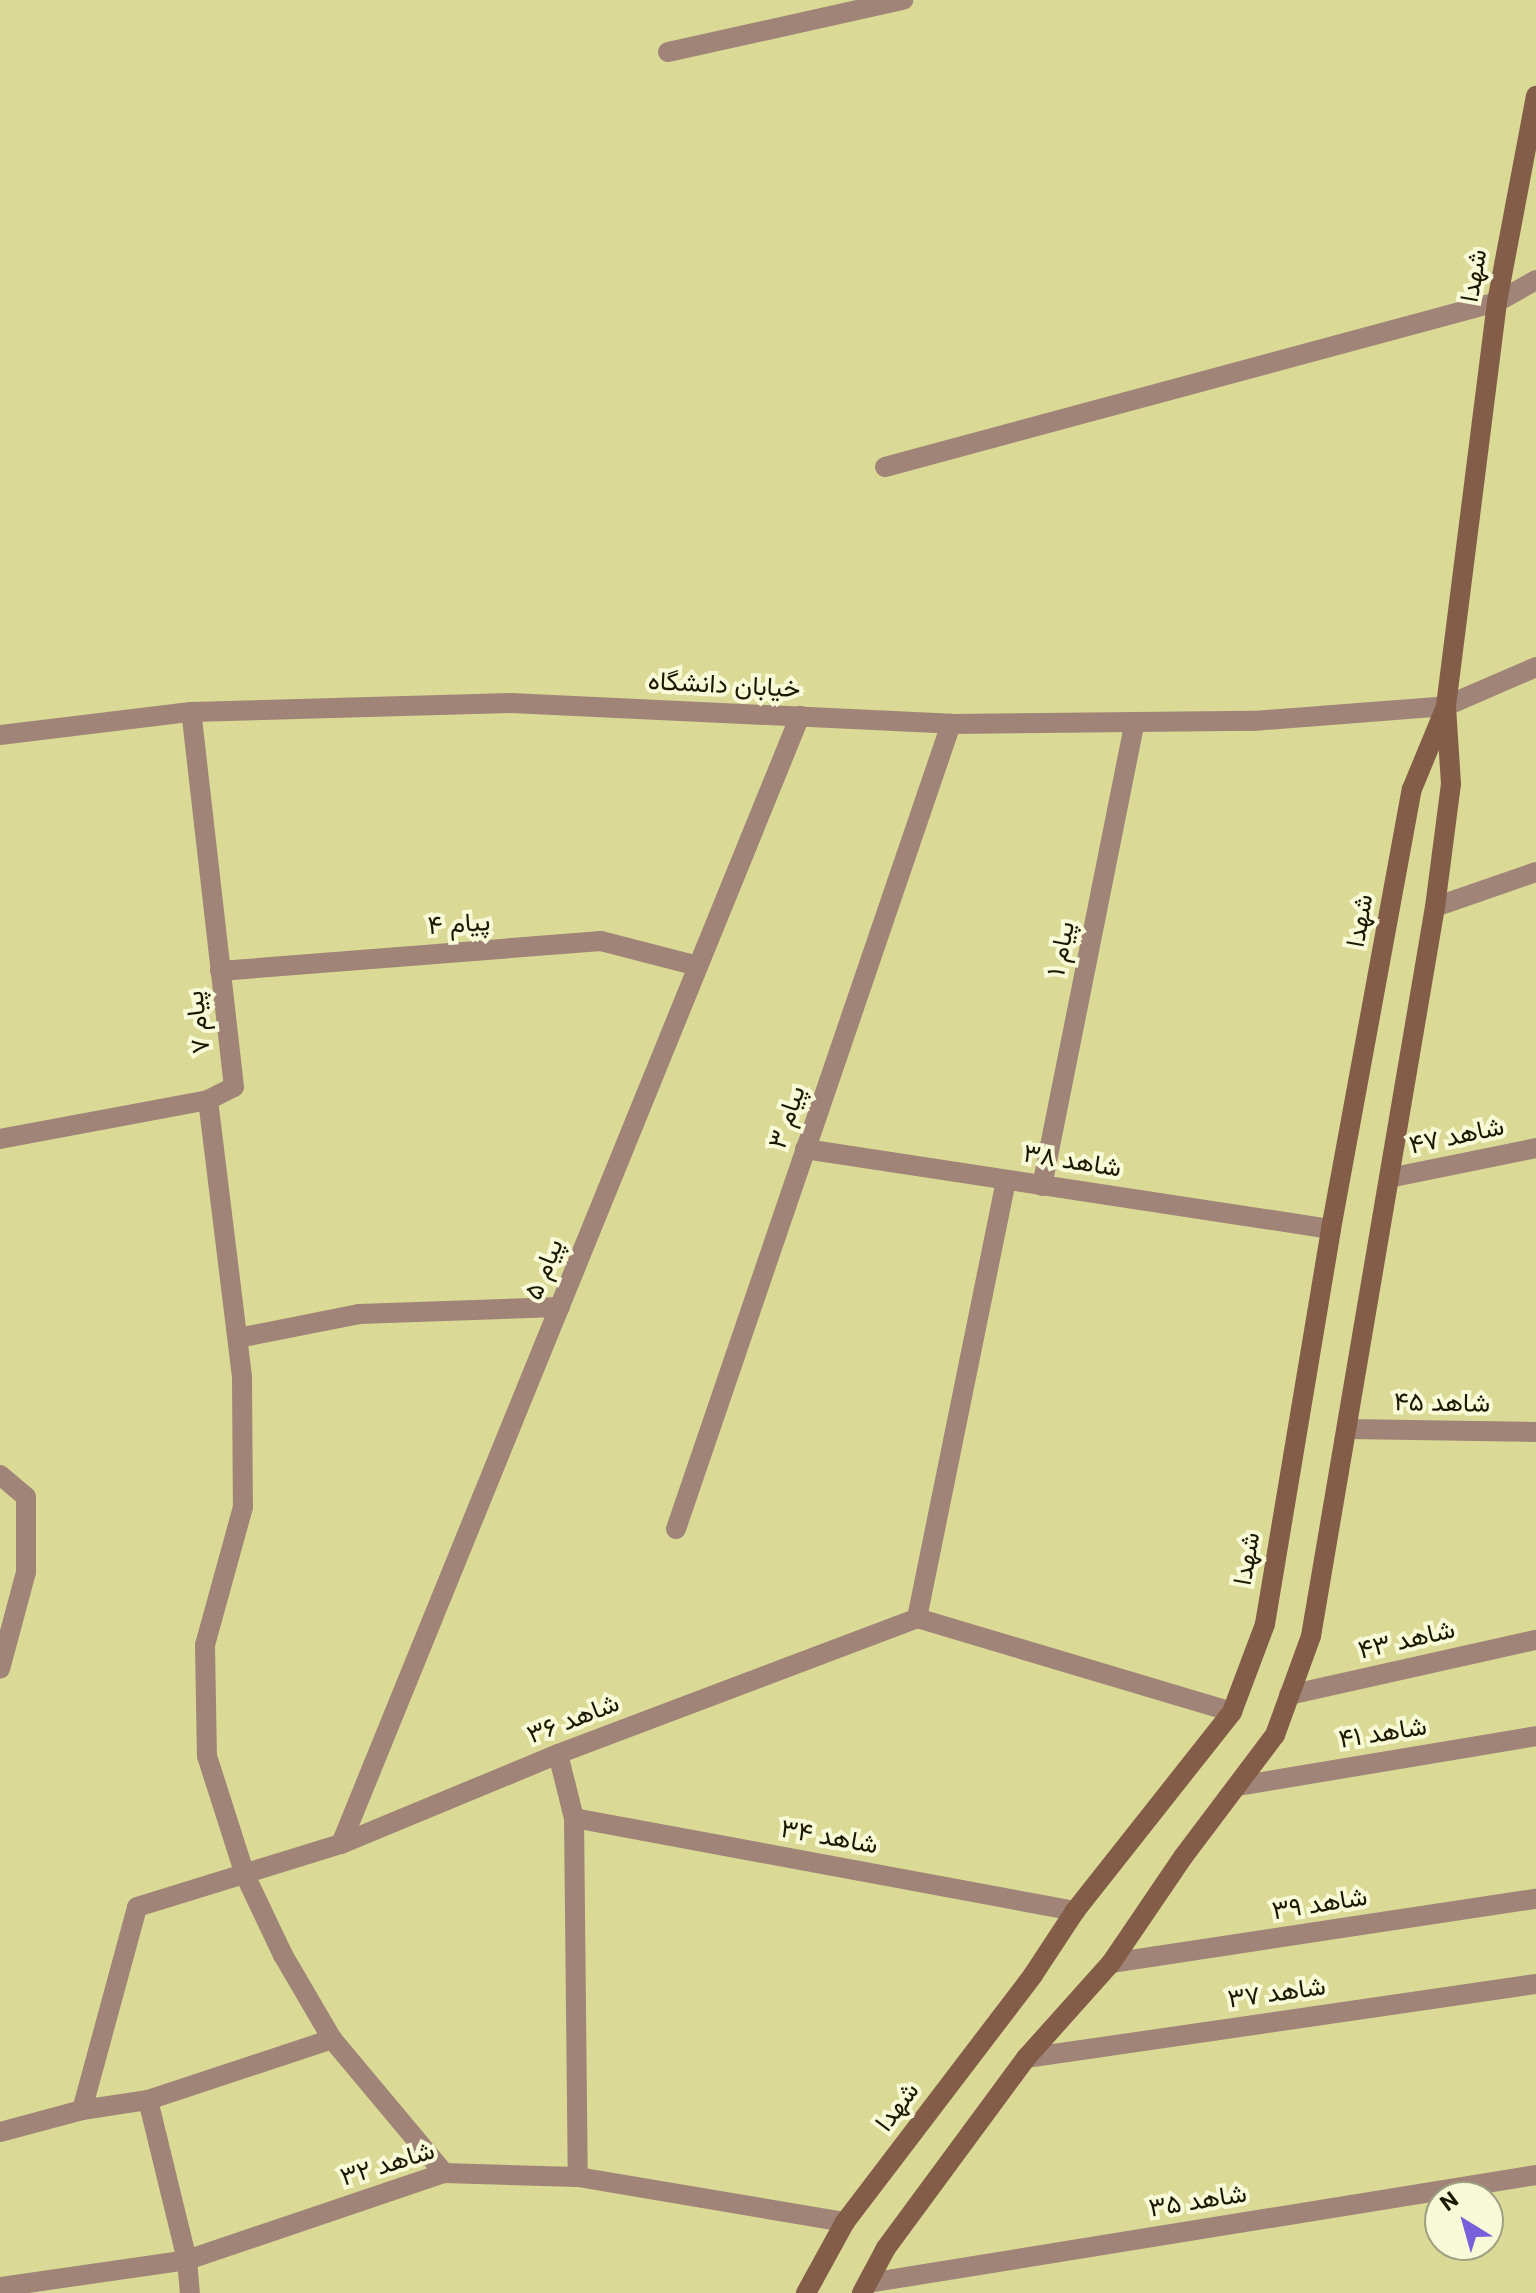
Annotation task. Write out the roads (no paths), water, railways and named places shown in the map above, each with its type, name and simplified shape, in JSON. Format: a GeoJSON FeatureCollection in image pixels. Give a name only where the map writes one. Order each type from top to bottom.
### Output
{"type":"FeatureCollection","features":[{"type":"Feature","properties":{"kind":"street"},"geometry":{"type":"LineString","coordinates":[[668,52],[903,0]]}},
{"type":"Feature","properties":{"kind":"street","name":"شهدا"},"geometry":{"type":"LineString","coordinates":[[865,2288],[886,2248],[1026,2058],[1111,1963],[1183,1857],[1275,1735],[1311,1636],[1435,907],[1451,784],[1446,706],[1497,302],[1536,96]]}},
{"type":"Feature","properties":{"kind":"street"},"geometry":{"type":"LineString","coordinates":[[885,467],[1497,302],[1536,280]]}},
{"type":"Feature","properties":{"kind":"street","name":"خیابان دانشگاه"},"geometry":{"type":"LineString","coordinates":[[0,735],[191,712],[511,703],[951,724],[1253,721],[1446,706],[1536,667]]}},
{"type":"Feature","properties":{"kind":"street","name":"شهدا"},"geometry":{"type":"LineString","coordinates":[[806,2293],[845,2222],[1033,1975],[1075,1911],[1232,1712],[1265,1624],[1331,1229],[1412,789],[1446,706]]}},
{"type":"Feature","properties":{"kind":"street","name":"پیام ۷"},"geometry":{"type":"LineString","coordinates":[[191,712],[234,1087],[208,1100]]}},
{"type":"Feature","properties":{"kind":"street","name":"پیام ۵"},"geometry":{"type":"LineString","coordinates":[[341,1844],[800,716]]}},
{"type":"Feature","properties":{"kind":"street","name":"پیام ۱"},"geometry":{"type":"LineString","coordinates":[[1042,1186],[1135,722]]}},
{"type":"Feature","properties":{"kind":"street","name":"پیام ۳"},"geometry":{"type":"LineString","coordinates":[[676,1529],[951,724]]}},
{"type":"Feature","properties":{"kind":"street"},"geometry":{"type":"LineString","coordinates":[[1435,907],[1536,872]]}},
{"type":"Feature","properties":{"kind":"street","name":"پیام ۴"},"geometry":{"type":"LineString","coordinates":[[220,971],[601,941],[698,966]]}},
{"type":"Feature","properties":{"kind":"street"},"geometry":{"type":"LineString","coordinates":[[0,1139],[208,1100],[242,1376],[243,1507],[205,1645],[207,1756],[245,1875],[283,1955],[332,2039],[444,2173]]}},
{"type":"Feature","properties":{"kind":"street","name":"شاهد ۴۷"},"geometry":{"type":"LineString","coordinates":[[1389,1178],[1536,1148]]}},
{"type":"Feature","properties":{"kind":"street","name":"شاهد ۳۸"},"geometry":{"type":"LineString","coordinates":[[805,1149],[1331,1229]]}},
{"type":"Feature","properties":{"kind":"street"},"geometry":{"type":"LineString","coordinates":[[1006,1180],[917,1618],[1232,1712]]}},
{"type":"Feature","properties":{"kind":"street"},"geometry":{"type":"LineString","coordinates":[[238,1338],[359,1314],[560,1307]]}},
{"type":"Feature","properties":{"kind":"street","name":"شاهد ۴۵"},"geometry":{"type":"LineString","coordinates":[[1347,1429],[1536,1432]]}},
{"type":"Feature","properties":{"kind":"street"},"geometry":{"type":"LineString","coordinates":[[0,1475],[26,1497],[26,1572],[0,1669]]}},
{"type":"Feature","properties":{"kind":"street","name":"شاهد ۳۶"},"geometry":{"type":"LineString","coordinates":[[82,2110],[137,1907],[341,1844],[558,1754],[917,1618]]}},
{"type":"Feature","properties":{"kind":"street","name":"شاهد ۴۳"},"geometry":{"type":"LineString","coordinates":[[1289,1695],[1536,1640]]}},
{"type":"Feature","properties":{"kind":"street","name":"شاهد ۴۱"},"geometry":{"type":"LineString","coordinates":[[1238,1786],[1536,1736]]}},
{"type":"Feature","properties":{"kind":"street"},"geometry":{"type":"LineString","coordinates":[[558,1754],[574,1818],[578,2177]]}},
{"type":"Feature","properties":{"kind":"street","name":"شاهد ۳۴"},"geometry":{"type":"LineString","coordinates":[[574,1818],[1075,1911]]}},
{"type":"Feature","properties":{"kind":"street","name":"شاهد ۳۹"},"geometry":{"type":"LineString","coordinates":[[1111,1963],[1536,1899]]}},
{"type":"Feature","properties":{"kind":"street","name":"شاهد ۳۷"},"geometry":{"type":"LineString","coordinates":[[1026,2058],[1536,1984]]}},
{"type":"Feature","properties":{"kind":"street"},"geometry":{"type":"LineString","coordinates":[[0,2132],[82,2110],[148,2100],[332,2039]]}},
{"type":"Feature","properties":{"kind":"street"},"geometry":{"type":"LineString","coordinates":[[148,2100],[187,2260],[190,2293]]}},
{"type":"Feature","properties":{"kind":"street","name":"شاهد ۳۲"},"geometry":{"type":"LineString","coordinates":[[0,2287],[187,2260],[444,2173],[578,2177],[845,2222]]}},
{"type":"Feature","properties":{"kind":"street","name":"شاهد ۳۵"},"geometry":{"type":"LineString","coordinates":[[865,2288],[1536,2175]]}}]}
